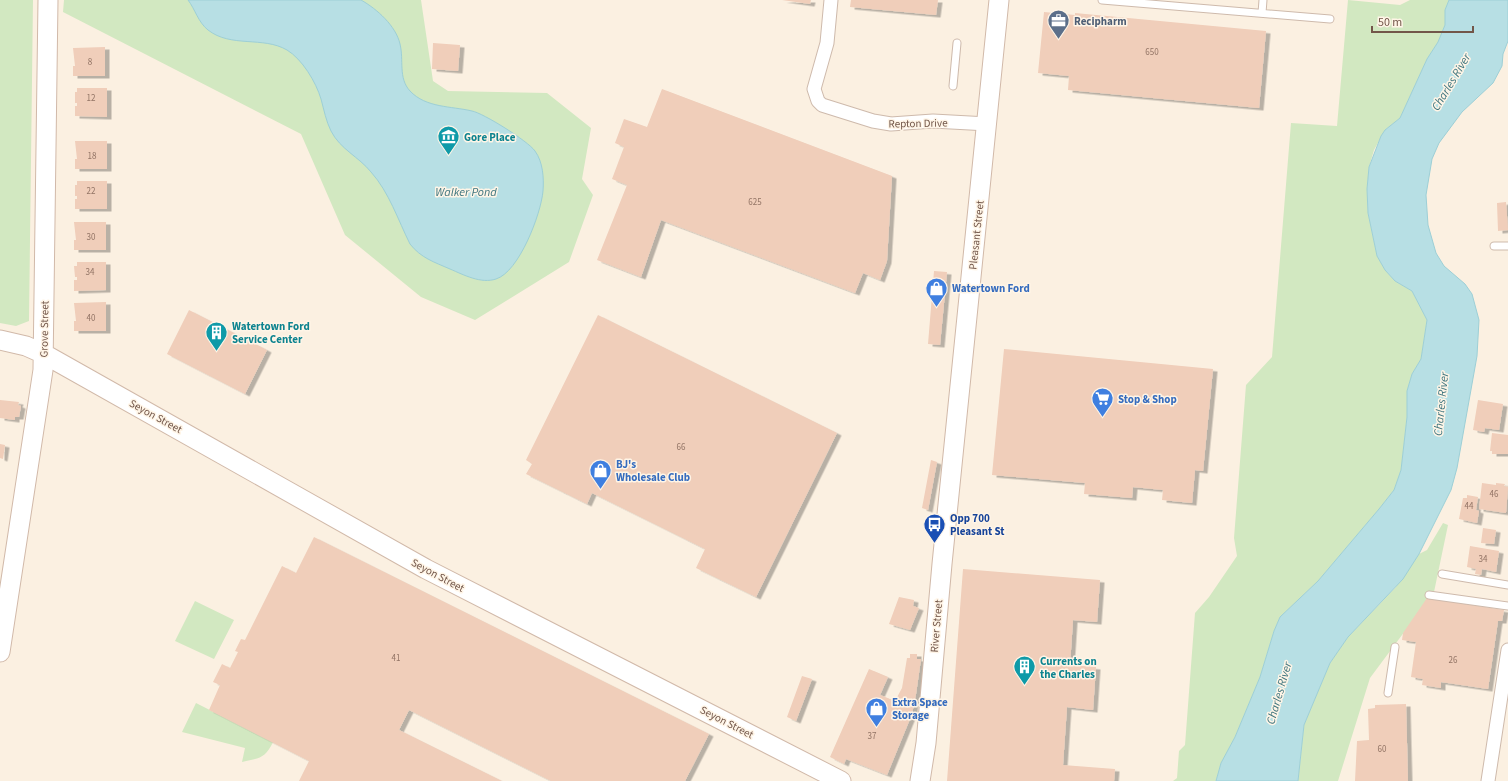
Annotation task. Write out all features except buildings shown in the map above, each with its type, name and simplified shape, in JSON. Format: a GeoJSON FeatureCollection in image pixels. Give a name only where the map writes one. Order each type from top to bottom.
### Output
{"type":"FeatureCollection","features":[{"type":"Feature","properties":{"kind":"street","name":"Repton Drive"},"geometry":{"type":"LineString","coordinates":[[831,0],[827,44],[814,88],[818,101],[822,105],[882,123],[902,124],[933,121],[988,124]]}},
{"type":"Feature","properties":{"kind":"street","name":"Pleasant Street"},"geometry":{"type":"LineString","coordinates":[[951,470],[988,124],[999,0]]}},
{"type":"Feature","properties":{"kind":"street","name":"Grove Street"},"geometry":{"type":"LineString","coordinates":[[0,652],[5,587],[40,395],[44,354],[48,2]]}},
{"type":"Feature","properties":{"kind":"street","name":"Seyon Street"},"geometry":{"type":"LineString","coordinates":[[0,340],[26,346],[44,354],[426,569],[841,781]]}},
{"type":"Feature","properties":{"kind":"street","name":"River Street"},"geometry":{"type":"LineString","coordinates":[[920,781],[926,743],[951,470]]}},
{"type":"Feature","properties":{"kind":"street"},"geometry":{"type":"LineString","coordinates":[[1488,781],[1505,686],[1508,650]]}},
{"type":"Feature","properties":{"kind":"lane"},"geometry":{"type":"LineString","coordinates":[[1102,0],[1330,19]]}},
{"type":"Feature","properties":{"kind":"lane"},"geometry":{"type":"LineString","coordinates":[[1262,13],[1263,0]]}},
{"type":"Feature","properties":{"kind":"lane"},"geometry":{"type":"LineString","coordinates":[[953,86],[957,43]]}},
{"type":"Feature","properties":{"kind":"lane"},"geometry":{"type":"LineString","coordinates":[[1494,246],[1508,246]]}},
{"type":"Feature","properties":{"kind":"lane"},"geometry":{"type":"LineString","coordinates":[[1442,574],[1508,585]]}},
{"type":"Feature","properties":{"kind":"lane"},"geometry":{"type":"LineString","coordinates":[[1429,595],[1508,606]]}},
{"type":"Feature","properties":{"kind":"lane"},"geometry":{"type":"LineString","coordinates":[[1388,693],[1395,647]]}},
{"type":"Feature","properties":{"kind":"green space"},"geometry":{"type":"Polygon","coordinates":[[[0,0],[33,0],[29,321],[16,326],[0,323],[0,0]]]}},
{"type":"Feature","properties":{"kind":"green space","name":"Gore Place"},"geometry":{"type":"Polygon","coordinates":[[[64,0],[421,0],[433,81],[448,91],[547,93],[591,128],[582,179],[593,195],[569,262],[475,320],[421,297],[345,235],[301,134],[63,12],[64,0]]]}},
{"type":"Feature","properties":{"kind":"green space"},"geometry":{"type":"Polygon","coordinates":[[[1348,0],[1400,5],[1410,0],[1449,0],[1445,10],[1445,25],[1438,42],[1427,59],[1400,118],[1385,130],[1374,150],[1369,167],[1367,189],[1368,213],[1377,256],[1385,270],[1395,281],[1412,291],[1427,320],[1421,359],[1412,374],[1407,391],[1407,417],[1401,470],[1394,490],[1379,509],[1318,581],[1280,617],[1274,631],[1260,677],[1235,737],[1221,763],[1216,781],[1173,781],[1177,778],[1179,751],[1185,745],[1195,613],[1209,597],[1237,556],[1234,538],[1246,385],[1272,357],[1291,123],[1337,126],[1348,0]]]}},
{"type":"Feature","properties":{"kind":"green space"},"geometry":{"type":"Polygon","coordinates":[[[1443,523],[1448,525],[1434,592],[1370,678],[1338,781],[1298,781],[1304,725],[1330,663],[1348,637],[1395,588],[1419,554],[1427,550],[1443,523]]]}},
{"type":"Feature","properties":{"kind":"green space"},"geometry":{"type":"Polygon","coordinates":[[[195,601],[234,620],[214,659],[175,641],[195,601]]]}},
{"type":"Feature","properties":{"kind":"green space"},"geometry":{"type":"Polygon","coordinates":[[[196,703],[273,742],[270,748],[261,757],[242,762],[245,748],[182,732],[196,703]]]}},
{"type":"Feature","properties":{"kind":"water","name":"Walker Pond"},"geometry":{"type":"Polygon","coordinates":[[[188,0],[361,0],[373,8],[385,19],[398,37],[404,80],[406,86],[416,97],[439,106],[478,113],[505,128],[524,141],[531,146],[538,155],[543,176],[541,201],[527,241],[513,266],[505,274],[496,279],[479,280],[428,259],[414,249],[410,244],[383,188],[366,167],[339,143],[331,131],[316,85],[298,59],[287,50],[278,46],[237,41],[217,35],[205,27],[188,0]]]}},
{"type":"Feature","properties":{"kind":"water","name":"Charles River"},"geometry":{"type":"Polygon","coordinates":[[[1449,0],[1508,0],[1508,41],[1503,54],[1502,66],[1493,83],[1462,112],[1439,143],[1432,159],[1426,195],[1428,225],[1436,253],[1444,266],[1465,284],[1472,294],[1479,320],[1477,356],[1457,468],[1451,490],[1419,554],[1403,579],[1348,637],[1330,663],[1304,725],[1298,781],[1216,781],[1221,763],[1235,737],[1260,677],[1274,631],[1280,617],[1318,581],[1379,509],[1394,490],[1401,470],[1407,417],[1407,391],[1412,374],[1421,359],[1427,320],[1412,291],[1395,281],[1385,270],[1377,256],[1368,213],[1367,189],[1369,167],[1381,136],[1385,130],[1400,118],[1427,59],[1438,42],[1445,25],[1445,10],[1449,0]]]}},
{"type":"Feature","properties":{"kind":"place","name":"Recipharm"},"geometry":{"type":"Point","coordinates":[1059,40]}},
{"type":"Feature","properties":{"kind":"place","name":"Gore Place"},"geometry":{"type":"Point","coordinates":[449,156]}},
{"type":"Feature","properties":{"kind":"place","name":"Watertown Ford"},"geometry":{"type":"Point","coordinates":[937,308]}},
{"type":"Feature","properties":{"kind":"place","name":"Watertown Ford Service Center"},"geometry":{"type":"Point","coordinates":[217,352]}},
{"type":"Feature","properties":{"kind":"place","name":"Stop & Shop"},"geometry":{"type":"Point","coordinates":[1103,418]}},
{"type":"Feature","properties":{"kind":"place","name":"BJ's Wholesale Club"},"geometry":{"type":"Point","coordinates":[600,490]}},
{"type":"Feature","properties":{"kind":"place","name":"Opp 700 Pleasant St"},"geometry":{"type":"Point","coordinates":[934,544]}},
{"type":"Feature","properties":{"kind":"place","name":"Currents on the Charles"},"geometry":{"type":"Point","coordinates":[1024,686]}},
{"type":"Feature","properties":{"kind":"place","name":"Extra Space Storage"},"geometry":{"type":"Point","coordinates":[877,728]}}]}
